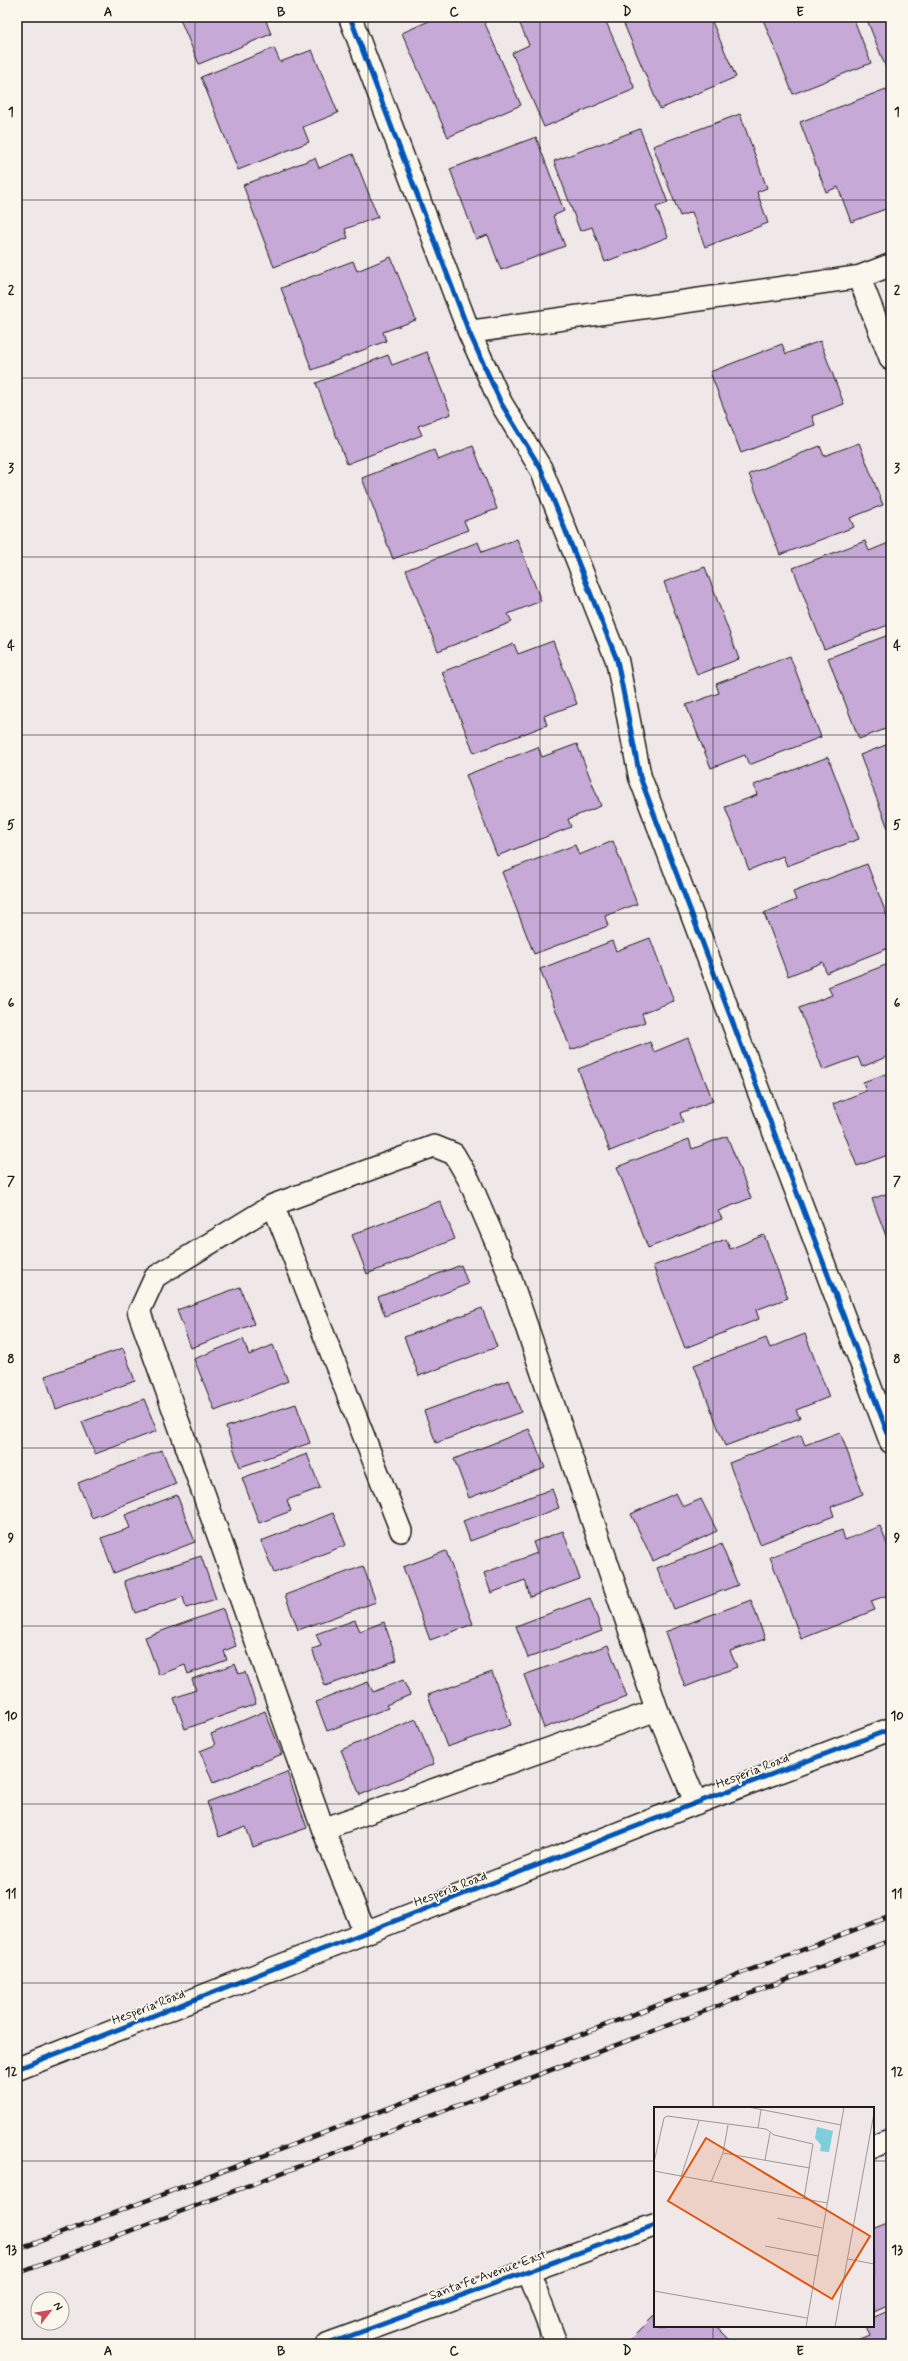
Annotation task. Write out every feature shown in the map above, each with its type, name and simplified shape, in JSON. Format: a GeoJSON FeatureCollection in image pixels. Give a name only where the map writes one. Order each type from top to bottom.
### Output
{"type":"FeatureCollection","features":[{"type":"Feature","properties":{"kind":"street"},"geometry":{"type":"LineString","coordinates":[[350,17],[469,332],[501,403],[541,469],[617,660],[640,777],[889,1429]]}},
{"type":"Feature","properties":{"kind":"street"},"geometry":{"type":"LineString","coordinates":[[469,332],[859,277],[891,266]]}},
{"type":"Feature","properties":{"kind":"street"},"geometry":{"type":"LineString","coordinates":[[859,277],[891,359]]}},
{"type":"Feature","properties":{"kind":"street"},"geometry":{"type":"LineString","coordinates":[[506,1266],[657,1710],[696,1803]]}},
{"type":"Feature","properties":{"kind":"street"},"geometry":{"type":"LineString","coordinates":[[139,1312],[323,1829],[365,1933]]}},
{"type":"Feature","properties":{"kind":"street","name":"Hesperia Road"},"geometry":{"type":"LineString","coordinates":[[17,2069],[696,1803],[891,1729]]}},
{"type":"Feature","properties":{"kind":"street"},"geometry":{"type":"LineString","coordinates":[[874,2146],[891,2139]]}},
{"type":"Feature","properties":{"kind":"street","name":"Santa Fe Avenue East"},"geometry":{"type":"LineString","coordinates":[[328,2344],[654,2225]]}},
{"type":"Feature","properties":{"kind":"street"},"geometry":{"type":"LineString","coordinates":[[528,2270],[556,2344]]}},
{"type":"Feature","properties":{"kind":"lane"},"geometry":{"type":"LineString","coordinates":[[139,1312],[155,1277],[273,1205],[434,1146],[454,1154],[469,1180],[506,1266]]}},
{"type":"Feature","properties":{"kind":"lane"},"geometry":{"type":"LineString","coordinates":[[273,1205],[401,1531]]}},
{"type":"Feature","properties":{"kind":"lane"},"geometry":{"type":"LineString","coordinates":[[323,1829],[657,1710]]}},
{"type":"Feature","properties":{"kind":"building"},"geometry":{"type":"Polygon","coordinates":[[[179,17],[275,17],[266,21],[271,34],[199,64],[179,17]]]}},
{"type":"Feature","properties":{"kind":"building"},"geometry":{"type":"Polygon","coordinates":[[[438,17],[482,17],[521,105],[448,137],[402,33],[438,17]]]}},
{"type":"Feature","properties":{"kind":"building"},"geometry":{"type":"Polygon","coordinates":[[[517,17],[591,17],[592,19],[604,17],[635,89],[544,127],[512,53],[529,45],[517,17]]]}},
{"type":"Feature","properties":{"kind":"building"},"geometry":{"type":"Polygon","coordinates":[[[621,17],[710,17],[736,77],[660,109],[621,17]]]}},
{"type":"Feature","properties":{"kind":"building"},"geometry":{"type":"Polygon","coordinates":[[[762,17],[853,17],[871,63],[793,94],[762,17]]]}},
{"type":"Feature","properties":{"kind":"building"},"geometry":{"type":"Polygon","coordinates":[[[866,17],[891,17],[891,66],[886,68],[866,17]]]}},
{"type":"Feature","properties":{"kind":"building"},"geometry":{"type":"Polygon","coordinates":[[[274,48],[280,62],[312,50],[338,113],[303,127],[309,142],[238,170],[201,77],[274,48]]]}},
{"type":"Feature","properties":{"kind":"building"},"geometry":{"type":"Polygon","coordinates":[[[886,89],[891,103],[891,207],[851,222],[838,187],[826,192],[800,122],[886,89]]]}},
{"type":"Feature","properties":{"kind":"building"},"geometry":{"type":"Polygon","coordinates":[[[740,114],[767,188],[757,192],[768,223],[705,247],[692,212],[680,216],[653,146],[740,114]]]}},
{"type":"Feature","properties":{"kind":"building"},"geometry":{"type":"Polygon","coordinates":[[[640,129],[668,203],[656,207],[668,237],[605,262],[592,227],[580,231],[554,161],[640,129]]]}},
{"type":"Feature","properties":{"kind":"building"},"geometry":{"type":"Polygon","coordinates":[[[536,137],[564,211],[553,216],[565,246],[501,270],[488,235],[476,239],[450,169],[536,137]]]}},
{"type":"Feature","properties":{"kind":"building"},"geometry":{"type":"Polygon","coordinates":[[[353,154],[378,217],[345,229],[348,238],[274,267],[243,185],[315,158],[319,168],[353,154]]]}},
{"type":"Feature","properties":{"kind":"building"},"geometry":{"type":"Polygon","coordinates":[[[391,257],[416,320],[383,332],[386,341],[312,370],[281,288],[353,261],[357,271],[391,257]]]}},
{"type":"Feature","properties":{"kind":"building"},"geometry":{"type":"Polygon","coordinates":[[[820,341],[844,404],[812,416],[815,425],[741,453],[710,372],[782,344],[786,354],[820,341]]]}},
{"type":"Feature","properties":{"kind":"building"},"geometry":{"type":"Polygon","coordinates":[[[427,352],[451,414],[418,426],[422,435],[347,464],[316,383],[388,355],[392,365],[427,352]]]}},
{"type":"Feature","properties":{"kind":"building"},"geometry":{"type":"Polygon","coordinates":[[[859,443],[883,505],[850,518],[854,527],[780,555],[749,474],[820,446],[824,456],[859,443]]]}},
{"type":"Feature","properties":{"kind":"building"},"geometry":{"type":"Polygon","coordinates":[[[473,446],[497,509],[464,521],[468,530],[393,559],[362,478],[434,450],[438,460],[473,446]]]}},
{"type":"Feature","properties":{"kind":"building"},"geometry":{"type":"Polygon","coordinates":[[[517,539],[541,601],[508,614],[512,622],[438,651],[406,570],[478,542],[482,552],[517,539]]]}},
{"type":"Feature","properties":{"kind":"building"},"geometry":{"type":"Polygon","coordinates":[[[865,541],[869,551],[891,542],[891,624],[824,649],[793,568],[865,541]]]}},
{"type":"Feature","properties":{"kind":"building"},"geometry":{"type":"Polygon","coordinates":[[[705,567],[739,659],[697,675],[664,582],[705,567]]]}},
{"type":"Feature","properties":{"kind":"building"},"geometry":{"type":"Polygon","coordinates":[[[891,634],[891,727],[859,739],[828,658],[891,634]]]}},
{"type":"Feature","properties":{"kind":"building"},"geometry":{"type":"Polygon","coordinates":[[[553,641],[577,704],[544,716],[547,725],[474,753],[442,672],[514,644],[518,654],[553,641]]]}},
{"type":"Feature","properties":{"kind":"building"},"geometry":{"type":"Polygon","coordinates":[[[790,656],[821,737],[749,765],[745,755],[711,768],[686,705],[719,693],[716,684],[790,656]]]}},
{"type":"Feature","properties":{"kind":"building"},"geometry":{"type":"Polygon","coordinates":[[[891,743],[891,836],[860,755],[891,743]]]}},
{"type":"Feature","properties":{"kind":"building"},"geometry":{"type":"Polygon","coordinates":[[[577,744],[601,806],[568,819],[571,827],[497,856],[466,775],[538,747],[542,757],[577,744]]]}},
{"type":"Feature","properties":{"kind":"building"},"geometry":{"type":"Polygon","coordinates":[[[828,757],[859,839],[787,866],[783,856],[749,870],[725,807],[757,795],[754,785],[828,757]]]}},
{"type":"Feature","properties":{"kind":"building"},"geometry":{"type":"Polygon","coordinates":[[[613,841],[637,904],[605,916],[608,926],[534,954],[502,872],[575,845],[579,855],[613,841]]]}},
{"type":"Feature","properties":{"kind":"building"},"geometry":{"type":"Polygon","coordinates":[[[867,864],[891,926],[891,947],[826,973],[823,962],[788,976],[764,913],[796,900],[793,892],[867,864]]]}},
{"type":"Feature","properties":{"kind":"building"},"geometry":{"type":"Polygon","coordinates":[[[650,938],[674,1001],[642,1013],[645,1022],[571,1050],[540,969],[612,941],[616,951],[650,938]]]}},
{"type":"Feature","properties":{"kind":"building"},"geometry":{"type":"Polygon","coordinates":[[[891,963],[891,1055],[862,1067],[858,1057],[823,1070],[799,1008],[832,995],[828,987],[891,963]]]}},
{"type":"Feature","properties":{"kind":"building"},"geometry":{"type":"Polygon","coordinates":[[[688,1038],[713,1101],[680,1113],[683,1122],[610,1151],[578,1069],[650,1042],[654,1052],[688,1038]]]}},
{"type":"Feature","properties":{"kind":"building"},"geometry":{"type":"Polygon","coordinates":[[[891,1072],[891,1154],[857,1166],[833,1104],[866,1091],[863,1082],[891,1072]]]}},
{"type":"Feature","properties":{"kind":"building"},"geometry":{"type":"Polygon","coordinates":[[[727,1136],[751,1198],[718,1211],[722,1219],[648,1248],[617,1167],[689,1139],[692,1149],[727,1136]]]}},
{"type":"Feature","properties":{"kind":"building"},"geometry":{"type":"Polygon","coordinates":[[[891,1192],[891,1249],[872,1199],[891,1192]]]}},
{"type":"Feature","properties":{"kind":"building"},"geometry":{"type":"Polygon","coordinates":[[[440,1201],[455,1239],[367,1274],[352,1235],[440,1201]]]}},
{"type":"Feature","properties":{"kind":"building"},"geometry":{"type":"Polygon","coordinates":[[[764,1235],[788,1298],[756,1310],[759,1319],[685,1348],[653,1266],[726,1239],[730,1249],[764,1235]]]}},
{"type":"Feature","properties":{"kind":"building"},"geometry":{"type":"Polygon","coordinates":[[[461,1265],[468,1284],[385,1316],[378,1297],[461,1265]]]}},
{"type":"Feature","properties":{"kind":"building"},"geometry":{"type":"Polygon","coordinates":[[[240,1287],[254,1324],[191,1348],[177,1310],[240,1287]]]}},
{"type":"Feature","properties":{"kind":"building"},"geometry":{"type":"Polygon","coordinates":[[[482,1308],[497,1347],[419,1376],[404,1337],[482,1308]]]}},
{"type":"Feature","properties":{"kind":"building"},"geometry":{"type":"Polygon","coordinates":[[[805,1334],[829,1397],[796,1410],[800,1418],[725,1446],[694,1365],[766,1338],[770,1348],[805,1334]]]}},
{"type":"Feature","properties":{"kind":"building"},"geometry":{"type":"Polygon","coordinates":[[[243,1339],[249,1355],[273,1345],[288,1381],[215,1411],[194,1359],[243,1339]]]}},
{"type":"Feature","properties":{"kind":"building"},"geometry":{"type":"Polygon","coordinates":[[[123,1348],[135,1381],[56,1409],[45,1376],[123,1348]]]}},
{"type":"Feature","properties":{"kind":"building"},"geometry":{"type":"Polygon","coordinates":[[[509,1380],[521,1412],[436,1443],[424,1411],[509,1380]]]}},
{"type":"Feature","properties":{"kind":"building"},"geometry":{"type":"Polygon","coordinates":[[[144,1399],[157,1431],[95,1454],[82,1422],[144,1399]]]}},
{"type":"Feature","properties":{"kind":"building"},"geometry":{"type":"Polygon","coordinates":[[[296,1404],[310,1443],[240,1467],[226,1427],[296,1404]]]}},
{"type":"Feature","properties":{"kind":"building"},"geometry":{"type":"Polygon","coordinates":[[[529,1429],[545,1468],[469,1498],[454,1459],[529,1429]]]}},
{"type":"Feature","properties":{"kind":"building"},"geometry":{"type":"Polygon","coordinates":[[[840,1432],[863,1494],[831,1507],[834,1516],[760,1544],[729,1463],[801,1435],[805,1445],[840,1432]]]}},
{"type":"Feature","properties":{"kind":"building"},"geometry":{"type":"Polygon","coordinates":[[[162,1450],[176,1484],[92,1518],[78,1483],[162,1450]]]}},
{"type":"Feature","properties":{"kind":"building"},"geometry":{"type":"Polygon","coordinates":[[[307,1454],[320,1488],[287,1500],[291,1511],[259,1523],[242,1478],[307,1454]]]}},
{"type":"Feature","properties":{"kind":"building"},"geometry":{"type":"Polygon","coordinates":[[[552,1489],[559,1508],[470,1541],[463,1521],[552,1489]]]}},
{"type":"Feature","properties":{"kind":"building"},"geometry":{"type":"Polygon","coordinates":[[[676,1493],[683,1507],[701,1499],[717,1531],[653,1561],[631,1514],[676,1493]]]}},
{"type":"Feature","properties":{"kind":"building"},"geometry":{"type":"Polygon","coordinates":[[[177,1495],[195,1542],[114,1573],[101,1538],[130,1528],[125,1515],[177,1495]]]}},
{"type":"Feature","properties":{"kind":"building"},"geometry":{"type":"Polygon","coordinates":[[[333,1513],[346,1545],[274,1573],[261,1541],[333,1513]]]}},
{"type":"Feature","properties":{"kind":"building"},"geometry":{"type":"Polygon","coordinates":[[[880,1526],[891,1554],[891,1594],[871,1601],[875,1610],[801,1639],[770,1557],[842,1530],[845,1540],[880,1526]]]}},
{"type":"Feature","properties":{"kind":"building"},"geometry":{"type":"Polygon","coordinates":[[[563,1531],[580,1579],[530,1597],[525,1580],[491,1593],[484,1573],[537,1553],[533,1542],[563,1531]]]}},
{"type":"Feature","properties":{"kind":"building"},"geometry":{"type":"Polygon","coordinates":[[[721,1544],[738,1585],[674,1609],[657,1568],[721,1544]]]}},
{"type":"Feature","properties":{"kind":"building"},"geometry":{"type":"Polygon","coordinates":[[[446,1551],[473,1624],[430,1640],[403,1567],[446,1551]]]}},
{"type":"Feature","properties":{"kind":"building"},"geometry":{"type":"Polygon","coordinates":[[[201,1556],[216,1599],[186,1608],[183,1597],[135,1613],[124,1581],[201,1556]]]}},
{"type":"Feature","properties":{"kind":"building"},"geometry":{"type":"Polygon","coordinates":[[[363,1566],[376,1602],[298,1630],[285,1595],[363,1566]]]}},
{"type":"Feature","properties":{"kind":"building"},"geometry":{"type":"Polygon","coordinates":[[[590,1598],[602,1631],[528,1658],[516,1626],[590,1598]]]}},
{"type":"Feature","properties":{"kind":"building"},"geometry":{"type":"Polygon","coordinates":[[[751,1600],[765,1639],[730,1651],[737,1667],[685,1687],[665,1632],[751,1600]]]}},
{"type":"Feature","properties":{"kind":"building"},"geometry":{"type":"Polygon","coordinates":[[[223,1609],[236,1646],[224,1651],[227,1660],[188,1674],[185,1665],[159,1675],[145,1637],[223,1609]]]}},
{"type":"Feature","properties":{"kind":"building"},"geometry":{"type":"Polygon","coordinates":[[[355,1620],[360,1631],[384,1622],[397,1660],[325,1686],[312,1649],[321,1646],[316,1634],[355,1620]]]}},
{"type":"Feature","properties":{"kind":"building"},"geometry":{"type":"Polygon","coordinates":[[[608,1645],[627,1697],[544,1728],[524,1675],[608,1645]]]}},
{"type":"Feature","properties":{"kind":"building"},"geometry":{"type":"Polygon","coordinates":[[[235,1664],[239,1674],[245,1672],[256,1704],[185,1729],[174,1698],[196,1690],[192,1679],[235,1664]]]}},
{"type":"Feature","properties":{"kind":"building"},"geometry":{"type":"Polygon","coordinates":[[[492,1672],[511,1725],[447,1747],[428,1695],[492,1672]]]}},
{"type":"Feature","properties":{"kind":"building"},"geometry":{"type":"Polygon","coordinates":[[[403,1680],[410,1695],[386,1705],[388,1708],[327,1731],[316,1702],[368,1682],[373,1692],[403,1680]]]}},
{"type":"Feature","properties":{"kind":"building"},"geometry":{"type":"Polygon","coordinates":[[[265,1711],[282,1754],[213,1783],[200,1751],[215,1745],[211,1734],[265,1711]]]}},
{"type":"Feature","properties":{"kind":"building"},"geometry":{"type":"Polygon","coordinates":[[[416,1719],[434,1764],[360,1795],[341,1750],[416,1719]]]}},
{"type":"Feature","properties":{"kind":"building"},"geometry":{"type":"Polygon","coordinates":[[[287,1772],[307,1828],[253,1847],[246,1827],[219,1837],[207,1802],[287,1772]]]}},
{"type":"Feature","properties":{"kind":"building"},"geometry":{"type":"Polygon","coordinates":[[[891,2223],[891,2303],[874,2311],[874,2230],[891,2223]]]}},
{"type":"Feature","properties":{"kind":"building"},"geometry":{"type":"Polygon","coordinates":[[[891,2310],[891,2344],[851,2344],[870,2336],[866,2327],[874,2327],[874,2317],[891,2310]]]}},
{"type":"Feature","properties":{"kind":"building"},"geometry":{"type":"Polygon","coordinates":[[[654,2316],[654,2327],[717,2327],[734,2344],[626,2344],[654,2316]]]}},
{"type":"Feature","properties":{"kind":"railway"},"geometry":{"type":"LineString","coordinates":[[17,2250],[891,1916]]}},
{"type":"Feature","properties":{"kind":"railway"},"geometry":{"type":"LineString","coordinates":[[17,2274],[891,1940]]}},
{"type":"Feature","properties":{"kind":"cycle path"},"geometry":{"type":"LineString","coordinates":[[350,17],[469,332],[501,403],[541,469],[617,660],[640,777],[891,1442]]}},
{"type":"Feature","properties":{"kind":"cycle path"},"geometry":{"type":"LineString","coordinates":[[17,2069],[696,1803],[891,1729]]}},
{"type":"Feature","properties":{"kind":"cycle path"},"geometry":{"type":"LineString","coordinates":[[328,2344],[654,2225]]}}]}
